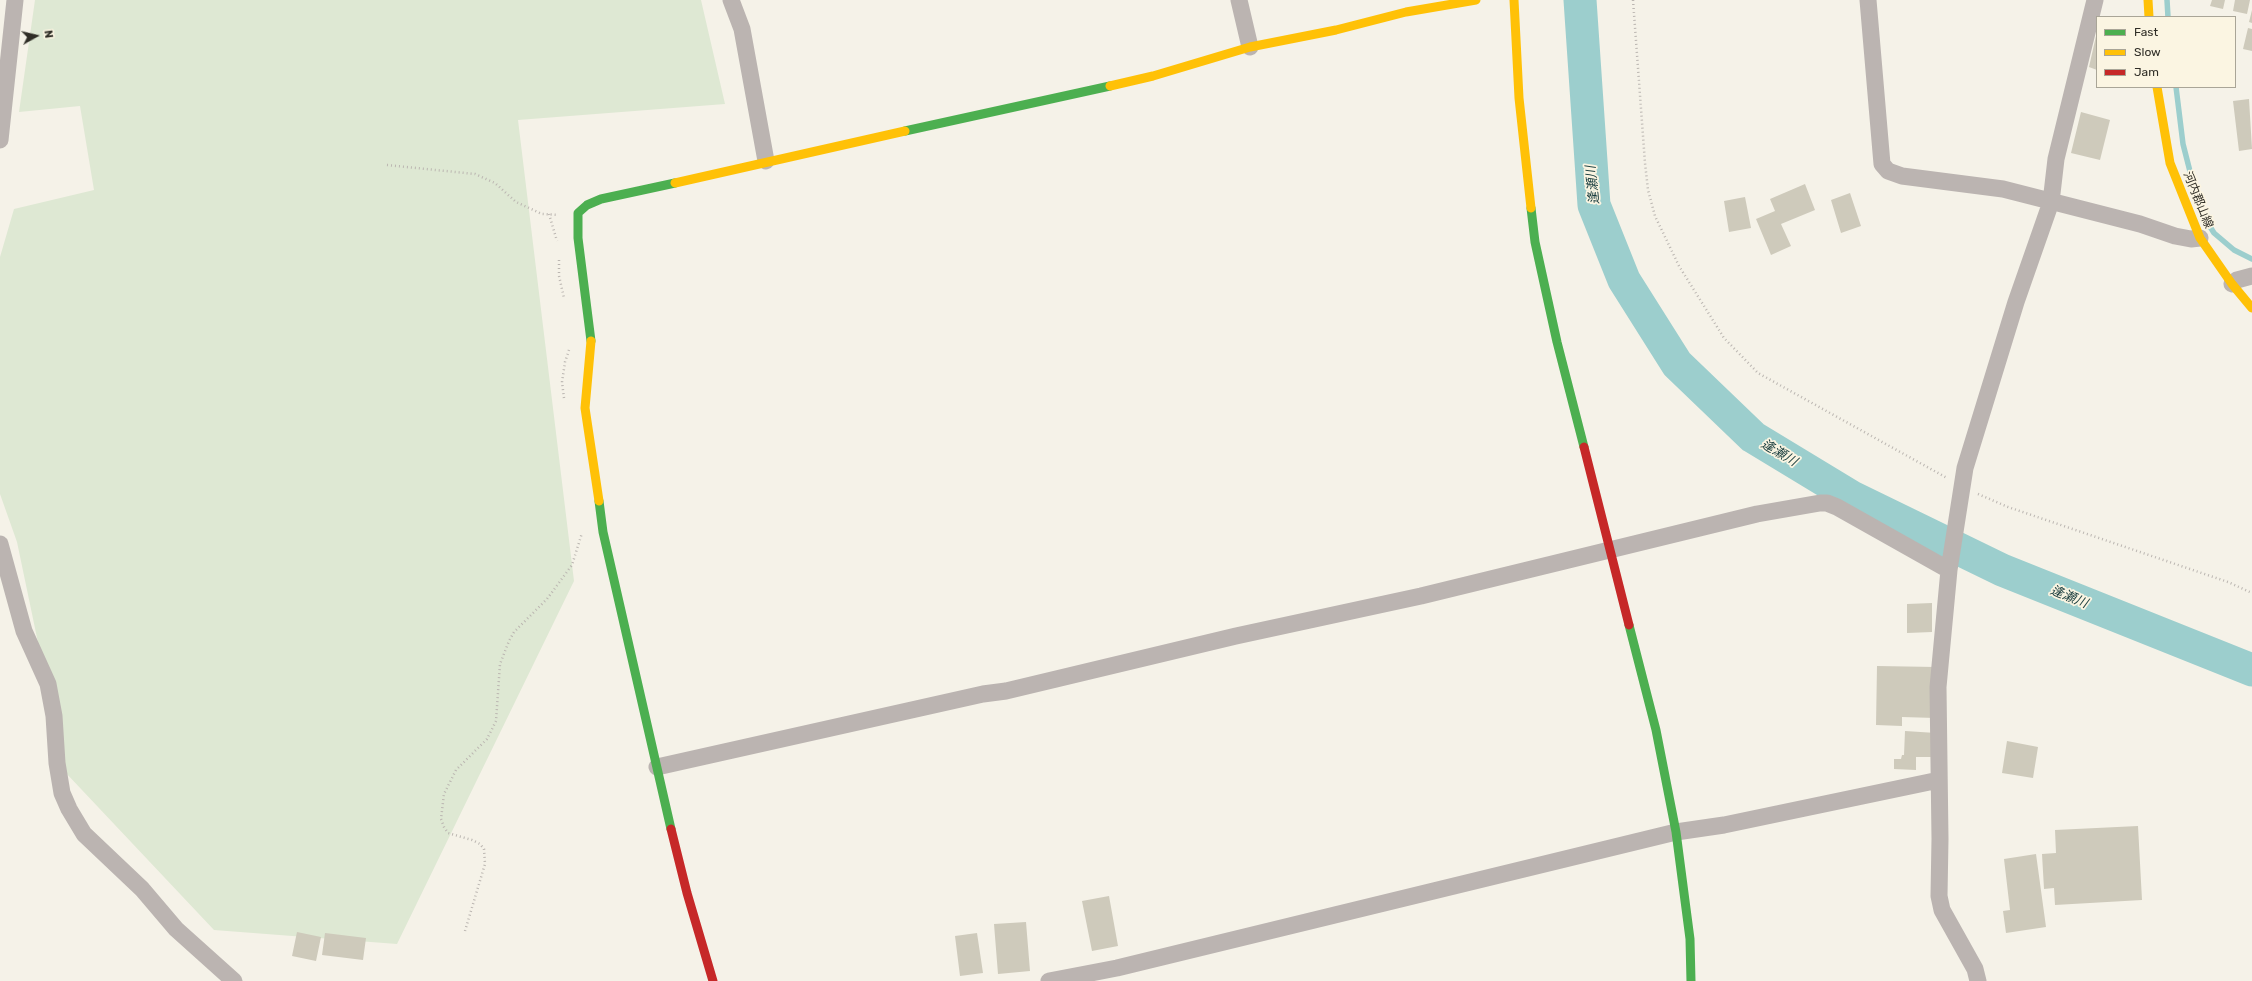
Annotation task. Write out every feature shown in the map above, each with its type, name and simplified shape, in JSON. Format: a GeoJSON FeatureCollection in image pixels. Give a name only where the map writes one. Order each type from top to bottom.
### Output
{"type":"FeatureCollection","features":[{"type":"Feature","properties":{"kind":"street"},"geometry":{"type":"LineString","coordinates":[[0,140],[7,67],[5,50],[15,0]]}},
{"type":"Feature","properties":{"kind":"street"},"geometry":{"type":"LineString","coordinates":[[732,0],[742,29],[766,161]]}},
{"type":"Feature","properties":{"kind":"street"},"geometry":{"type":"LineString","coordinates":[[1239,0],[1250,47]]}},
{"type":"Feature","properties":{"kind":"street"},"geometry":{"type":"LineString","coordinates":[[713,981],[687,893],[603,532],[585,408],[591,343],[578,238],[578,213],[587,205],[601,199],[1152,76],[1250,47],[1336,30],[1406,12],[1476,0]]}},
{"type":"Feature","properties":{"kind":"street"},"geometry":{"type":"LineString","coordinates":[[1514,0],[1519,98],[1535,242],[1557,342],[1656,730],[1676,832],[1690,939],[1691,981]]}},
{"type":"Feature","properties":{"kind":"street"},"geometry":{"type":"LineString","coordinates":[[1868,0],[1882,164],[1888,171],[1902,176],[2003,189],[2140,224],[2175,236],[2191,239],[2200,238]]}},
{"type":"Feature","properties":{"kind":"street"},"geometry":{"type":"LineString","coordinates":[[1978,981],[1975,969],[1942,910],[1939,896],[1938,687],[1949,570],[1965,468],[2016,302],[2051,202],[2056,159],[2095,0]]}},
{"type":"Feature","properties":{"kind":"street"},"geometry":{"type":"LineString","coordinates":[[2148,0],[2149,16]]}},
{"type":"Feature","properties":{"kind":"street","name":"河内郡山線"},"geometry":{"type":"LineString","coordinates":[[2157,88],[2170,163],[2200,238],[2232,284],[2252,308]]}},
{"type":"Feature","properties":{"kind":"street"},"geometry":{"type":"LineString","coordinates":[[2232,284],[2237,280],[2252,276]]}},
{"type":"Feature","properties":{"kind":"street"},"geometry":{"type":"LineString","coordinates":[[657,767],[983,694],[1014,689],[1236,636],[1421,596],[1757,514],[1827,503],[1949,570]]}},
{"type":"Feature","properties":{"kind":"street"},"geometry":{"type":"LineString","coordinates":[[0,544],[24,631],[48,684],[54,716],[57,763],[62,793],[69,809],[84,834],[142,889],[176,929],[234,981]]}},
{"type":"Feature","properties":{"kind":"street"},"geometry":{"type":"LineString","coordinates":[[1049,981],[1117,968],[1676,832],[1724,825],[1939,780]]}},
{"type":"Feature","properties":{"kind":"path"},"geometry":{"type":"LineString","coordinates":[[1633,0],[1645,163],[1648,190],[1655,216],[1679,266],[1724,338],[1758,373],[1961,490],[2228,582],[2252,593]]}},
{"type":"Feature","properties":{"kind":"path"},"geometry":{"type":"LineString","coordinates":[[387,165],[475,174],[495,183],[516,202],[542,214],[578,213]]}},
{"type":"Feature","properties":{"kind":"path"},"geometry":{"type":"LineString","coordinates":[[549,214],[557,245]]}},
{"type":"Feature","properties":{"kind":"path"},"geometry":{"type":"LineString","coordinates":[[558,255],[558,276],[564,300]]}},
{"type":"Feature","properties":{"kind":"path"},"geometry":{"type":"LineString","coordinates":[[566,406],[562,382],[569,346]]}},
{"type":"Feature","properties":{"kind":"path"},"geometry":{"type":"LineString","coordinates":[[465,931],[485,864],[484,849],[480,844],[472,840],[448,833],[441,819],[444,794],[456,770],[487,739],[496,721],[499,671],[503,652],[514,632],[547,599],[572,565],[579,545],[582,528]]}},
{"type":"Feature","properties":{"kind":"green space"},"geometry":{"type":"Polygon","coordinates":[[[35,0],[701,0],[725,104],[518,120],[574,581],[397,944],[214,930],[65,772],[17,542],[0,494],[0,257],[14,209],[94,190],[80,106],[19,112],[35,0]]]}},
{"type":"Feature","properties":{"kind":"building"},"geometry":{"type":"Polygon","coordinates":[[[2212,0],[2225,0],[2223,9],[2210,6],[2212,0]]]}},
{"type":"Feature","properties":{"kind":"building"},"geometry":{"type":"Polygon","coordinates":[[[2235,0],[2250,0],[2247,14],[2233,11],[2235,0]]]}},
{"type":"Feature","properties":{"kind":"building"},"geometry":{"type":"Polygon","coordinates":[[[2252,10],[2252,23],[2249,22],[2252,10]]]}},
{"type":"Feature","properties":{"kind":"building"},"geometry":{"type":"Polygon","coordinates":[[[2248,28],[2252,29],[2252,51],[2243,49],[2248,28]]]}},
{"type":"Feature","properties":{"kind":"building"},"geometry":{"type":"Polygon","coordinates":[[[2096,36],[2096,70],[2089,67],[2096,36]]]}},
{"type":"Feature","properties":{"kind":"building"},"geometry":{"type":"Polygon","coordinates":[[[2249,99],[2252,149],[2239,151],[2233,101],[2249,99]]]}},
{"type":"Feature","properties":{"kind":"building"},"geometry":{"type":"Polygon","coordinates":[[[2081,112],[2110,120],[2100,160],[2071,153],[2081,112]]]}},
{"type":"Feature","properties":{"kind":"building"},"geometry":{"type":"Polygon","coordinates":[[[1805,184],[1815,210],[1781,224],[1791,246],[1771,255],[1756,219],[1775,211],[1770,199],[1805,184]]]}},
{"type":"Feature","properties":{"kind":"building"},"geometry":{"type":"Polygon","coordinates":[[[1850,193],[1861,226],[1841,233],[1831,200],[1850,193]]]}},
{"type":"Feature","properties":{"kind":"building"},"geometry":{"type":"Polygon","coordinates":[[[1745,197],[1751,228],[1729,232],[1724,201],[1745,197]]]}},
{"type":"Feature","properties":{"kind":"building"},"geometry":{"type":"Polygon","coordinates":[[[1932,603],[1932,632],[1907,633],[1907,604],[1932,603]]]}},
{"type":"Feature","properties":{"kind":"building"},"geometry":{"type":"Polygon","coordinates":[[[1877,666],[1936,667],[1935,718],[1902,717],[1902,726],[1876,725],[1877,666]]]}},
{"type":"Feature","properties":{"kind":"building"},"geometry":{"type":"Polygon","coordinates":[[[1905,731],[1936,733],[1935,757],[1916,757],[1916,770],[1894,769],[1894,759],[1901,759],[1902,755],[1904,755],[1905,731]]]}},
{"type":"Feature","properties":{"kind":"building"},"geometry":{"type":"Polygon","coordinates":[[[2007,741],[2038,747],[2033,778],[2002,773],[2007,741]]]}},
{"type":"Feature","properties":{"kind":"building"},"geometry":{"type":"Polygon","coordinates":[[[2138,826],[2142,900],[2055,905],[2054,888],[2044,889],[2042,854],[2056,853],[2055,830],[2138,826]]]}},
{"type":"Feature","properties":{"kind":"building"},"geometry":{"type":"Polygon","coordinates":[[[2036,854],[2046,927],[2006,933],[2003,911],[2010,910],[2004,859],[2036,854]]]}},
{"type":"Feature","properties":{"kind":"building"},"geometry":{"type":"Polygon","coordinates":[[[1109,896],[1118,946],[1092,951],[1082,901],[1109,896]]]}},
{"type":"Feature","properties":{"kind":"building"},"geometry":{"type":"Polygon","coordinates":[[[1026,922],[1030,971],[998,974],[994,924],[1026,922]]]}},
{"type":"Feature","properties":{"kind":"building"},"geometry":{"type":"Polygon","coordinates":[[[297,932],[321,937],[316,961],[292,956],[297,932]]]}},
{"type":"Feature","properties":{"kind":"building"},"geometry":{"type":"Polygon","coordinates":[[[325,933],[366,938],[363,960],[322,955],[325,933]]]}},
{"type":"Feature","properties":{"kind":"building"},"geometry":{"type":"Polygon","coordinates":[[[977,933],[983,973],[960,976],[955,936],[977,933]]]}},
{"type":"Feature","properties":{"kind":"waterway","name":"逢瀬川"},"geometry":{"type":"LineString","coordinates":[[1580,0],[1594,205],[1624,280],[1677,364],[1753,437],[1852,497],[2002,570],[2252,670]]}},
{"type":"Feature","properties":{"kind":"waterway"},"geometry":{"type":"LineString","coordinates":[[2167,0],[2168,16]]}},
{"type":"Feature","properties":{"kind":"waterway"},"geometry":{"type":"LineString","coordinates":[[2176,88],[2183,144],[2195,191],[2204,217],[2214,233],[2234,250],[2252,259]]}},
{"type":"Feature","properties":{"kind":"traffic: fast"},"geometry":{"type":"LineString","coordinates":[[905,131],[1110,86]]}},
{"type":"Feature","properties":{"kind":"traffic: fast"},"geometry":{"type":"LineString","coordinates":[[591,341],[578,238],[578,213],[587,205],[601,199],[675,183]]}},
{"type":"Feature","properties":{"kind":"traffic: fast"},"geometry":{"type":"LineString","coordinates":[[1531,208],[1535,242],[1557,342],[1584,447]]}},
{"type":"Feature","properties":{"kind":"traffic: fast"},"geometry":{"type":"LineString","coordinates":[[599,501],[603,532],[671,829]]}},
{"type":"Feature","properties":{"kind":"traffic: fast"},"geometry":{"type":"LineString","coordinates":[[1629,625],[1656,730],[1676,832],[1690,939],[1691,981]]}},
{"type":"Feature","properties":{"kind":"traffic: slow"},"geometry":{"type":"LineString","coordinates":[[1110,86],[1153,76],[1250,47],[1336,30],[1406,12],[1476,0]]}},
{"type":"Feature","properties":{"kind":"traffic: slow"},"geometry":{"type":"LineString","coordinates":[[1514,0],[1519,98],[1531,208]]}},
{"type":"Feature","properties":{"kind":"traffic: slow"},"geometry":{"type":"LineString","coordinates":[[2148,0],[2149,16]]}},
{"type":"Feature","properties":{"kind":"traffic: slow"},"geometry":{"type":"LineString","coordinates":[[2157,88],[2170,163],[2200,238],[2232,284],[2252,308]]}},
{"type":"Feature","properties":{"kind":"traffic: slow"},"geometry":{"type":"LineString","coordinates":[[675,183],[905,131]]}},
{"type":"Feature","properties":{"kind":"traffic: slow"},"geometry":{"type":"LineString","coordinates":[[591,341],[585,408],[599,501]]}},
{"type":"Feature","properties":{"kind":"traffic: jam"},"geometry":{"type":"LineString","coordinates":[[1584,447],[1629,625]]}},
{"type":"Feature","properties":{"kind":"traffic: jam"},"geometry":{"type":"LineString","coordinates":[[671,829],[687,893],[713,981]]}}]}
